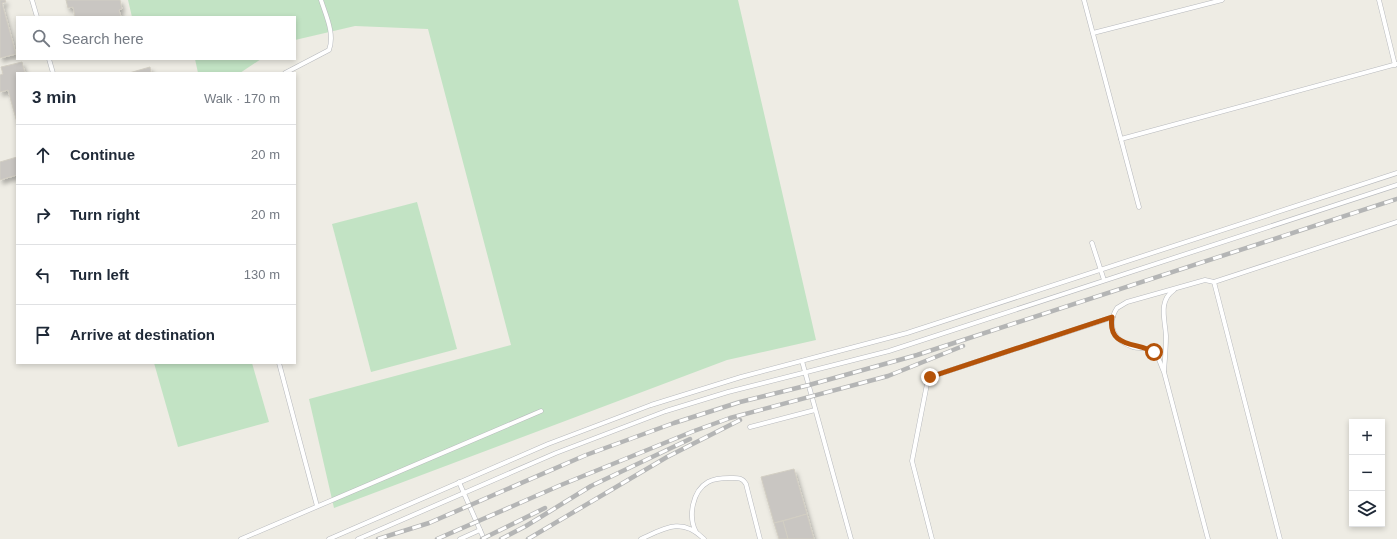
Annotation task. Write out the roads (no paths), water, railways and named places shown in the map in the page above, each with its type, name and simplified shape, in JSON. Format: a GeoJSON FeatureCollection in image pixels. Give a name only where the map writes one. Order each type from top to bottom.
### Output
{"type":"FeatureCollection","features":[{"type":"Feature","properties":{"kind":"lane"},"geometry":{"type":"LineString","coordinates":[[32,0],[37,16]]}},
{"type":"Feature","properties":{"kind":"lane"},"geometry":{"type":"LineString","coordinates":[[287,72],[329,50],[332,42],[321,0]]}},
{"type":"Feature","properties":{"kind":"lane"},"geometry":{"type":"LineString","coordinates":[[1084,0],[1139,207]]}},
{"type":"Feature","properties":{"kind":"lane"},"geometry":{"type":"LineString","coordinates":[[1093,33],[1222,0]]}},
{"type":"Feature","properties":{"kind":"lane"},"geometry":{"type":"LineString","coordinates":[[1121,139],[1396,64],[1379,0]]}},
{"type":"Feature","properties":{"kind":"lane"},"geometry":{"type":"LineString","coordinates":[[49,60],[53,72]]}},
{"type":"Feature","properties":{"kind":"lane"},"geometry":{"type":"LineString","coordinates":[[330,539],[459,482],[614,418],[692,391],[907,333],[1397,173]]}},
{"type":"Feature","properties":{"kind":"lane"},"geometry":{"type":"LineString","coordinates":[[358,539],[556,453],[636,422],[728,392],[889,350],[1397,185]]}},
{"type":"Feature","properties":{"kind":"lane"},"geometry":{"type":"LineString","coordinates":[[1208,539],[1164,372],[1154,352],[1126,344],[1116,337],[1112,326],[1112,317],[1120,305],[1163,291],[1205,280],[1214,282],[1397,222]]}},
{"type":"Feature","properties":{"kind":"lane"},"geometry":{"type":"LineString","coordinates":[[1092,243],[1104,280]]}},
{"type":"Feature","properties":{"kind":"lane"},"geometry":{"type":"LineString","coordinates":[[1214,282],[1280,539]]}},
{"type":"Feature","properties":{"kind":"lane"},"geometry":{"type":"LineString","coordinates":[[1164,372],[1166,346],[1163,307],[1168,297],[1176,288]]}},
{"type":"Feature","properties":{"kind":"lane"},"geometry":{"type":"LineString","coordinates":[[932,539],[912,461],[926,384],[930,377],[1112,317]]}},
{"type":"Feature","properties":{"kind":"lane"},"geometry":{"type":"LineString","coordinates":[[802,361],[850,539]]}},
{"type":"Feature","properties":{"kind":"lane"},"geometry":{"type":"LineString","coordinates":[[278,364],[317,506]]}},
{"type":"Feature","properties":{"kind":"lane"},"geometry":{"type":"LineString","coordinates":[[750,426],[815,410]]}},
{"type":"Feature","properties":{"kind":"lane"},"geometry":{"type":"LineString","coordinates":[[241,539],[541,411]]}},
{"type":"Feature","properties":{"kind":"lane"},"geometry":{"type":"LineString","coordinates":[[704,539],[696,532],[692,525],[691,513],[701,489],[708,482],[714,480],[738,478],[746,484],[760,539]]}},
{"type":"Feature","properties":{"kind":"lane"},"geometry":{"type":"LineString","coordinates":[[459,482],[484,539]]}},
{"type":"Feature","properties":{"kind":"lane"},"geometry":{"type":"LineString","coordinates":[[641,539],[670,527],[677,526],[696,532]]}},
{"type":"Feature","properties":{"kind":"lane"},"geometry":{"type":"LineString","coordinates":[[460,539],[480,530]]}},
{"type":"Feature","properties":{"kind":"railway"},"geometry":{"type":"LineString","coordinates":[[378,539],[429,523],[586,455],[674,423],[740,402],[809,385],[917,355],[1397,199]]}},
{"type":"Feature","properties":{"kind":"railway"},"geometry":{"type":"LineString","coordinates":[[437,539],[561,485],[694,431],[730,418],[888,376],[963,346]]}},
{"type":"Feature","properties":{"kind":"railway"},"geometry":{"type":"LineString","coordinates":[[528,539],[667,457],[740,420]]}},
{"type":"Feature","properties":{"kind":"railway"},"geometry":{"type":"LineString","coordinates":[[501,539],[526,526],[591,486],[690,439]]}},
{"type":"Feature","properties":{"kind":"railway"},"geometry":{"type":"LineString","coordinates":[[482,539],[545,508]]}}]}
